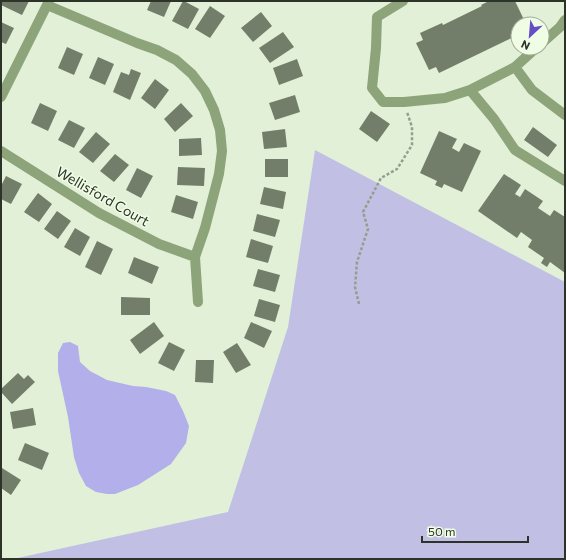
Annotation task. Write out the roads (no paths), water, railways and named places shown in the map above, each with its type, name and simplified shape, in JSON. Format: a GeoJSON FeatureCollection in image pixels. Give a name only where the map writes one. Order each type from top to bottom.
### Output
{"type":"FeatureCollection","features":[{"type":"Feature","properties":{"kind":"street"},"geometry":{"type":"LineString","coordinates":[[403,1],[377,17],[372,88],[383,102],[404,102],[445,98],[470,90],[516,67],[528,56]]}},
{"type":"Feature","properties":{"kind":"street"},"geometry":{"type":"LineString","coordinates":[[1,97],[48,3],[137,43],[157,50],[176,60],[192,74],[205,91],[214,110],[220,130],[222,151],[215,190],[205,228],[195,257],[198,302]]}},
{"type":"Feature","properties":{"kind":"street"},"geometry":{"type":"LineString","coordinates":[[550,36],[565,20]]}},
{"type":"Feature","properties":{"kind":"street"},"geometry":{"type":"LineString","coordinates":[[516,67],[532,90],[565,115]]}},
{"type":"Feature","properties":{"kind":"street"},"geometry":{"type":"LineString","coordinates":[[470,90],[515,150],[565,181]]}},
{"type":"Feature","properties":{"kind":"street","name":"Wellisford Court"},"geometry":{"type":"LineString","coordinates":[[1,152],[99,213],[159,244],[195,257]]}}]}
